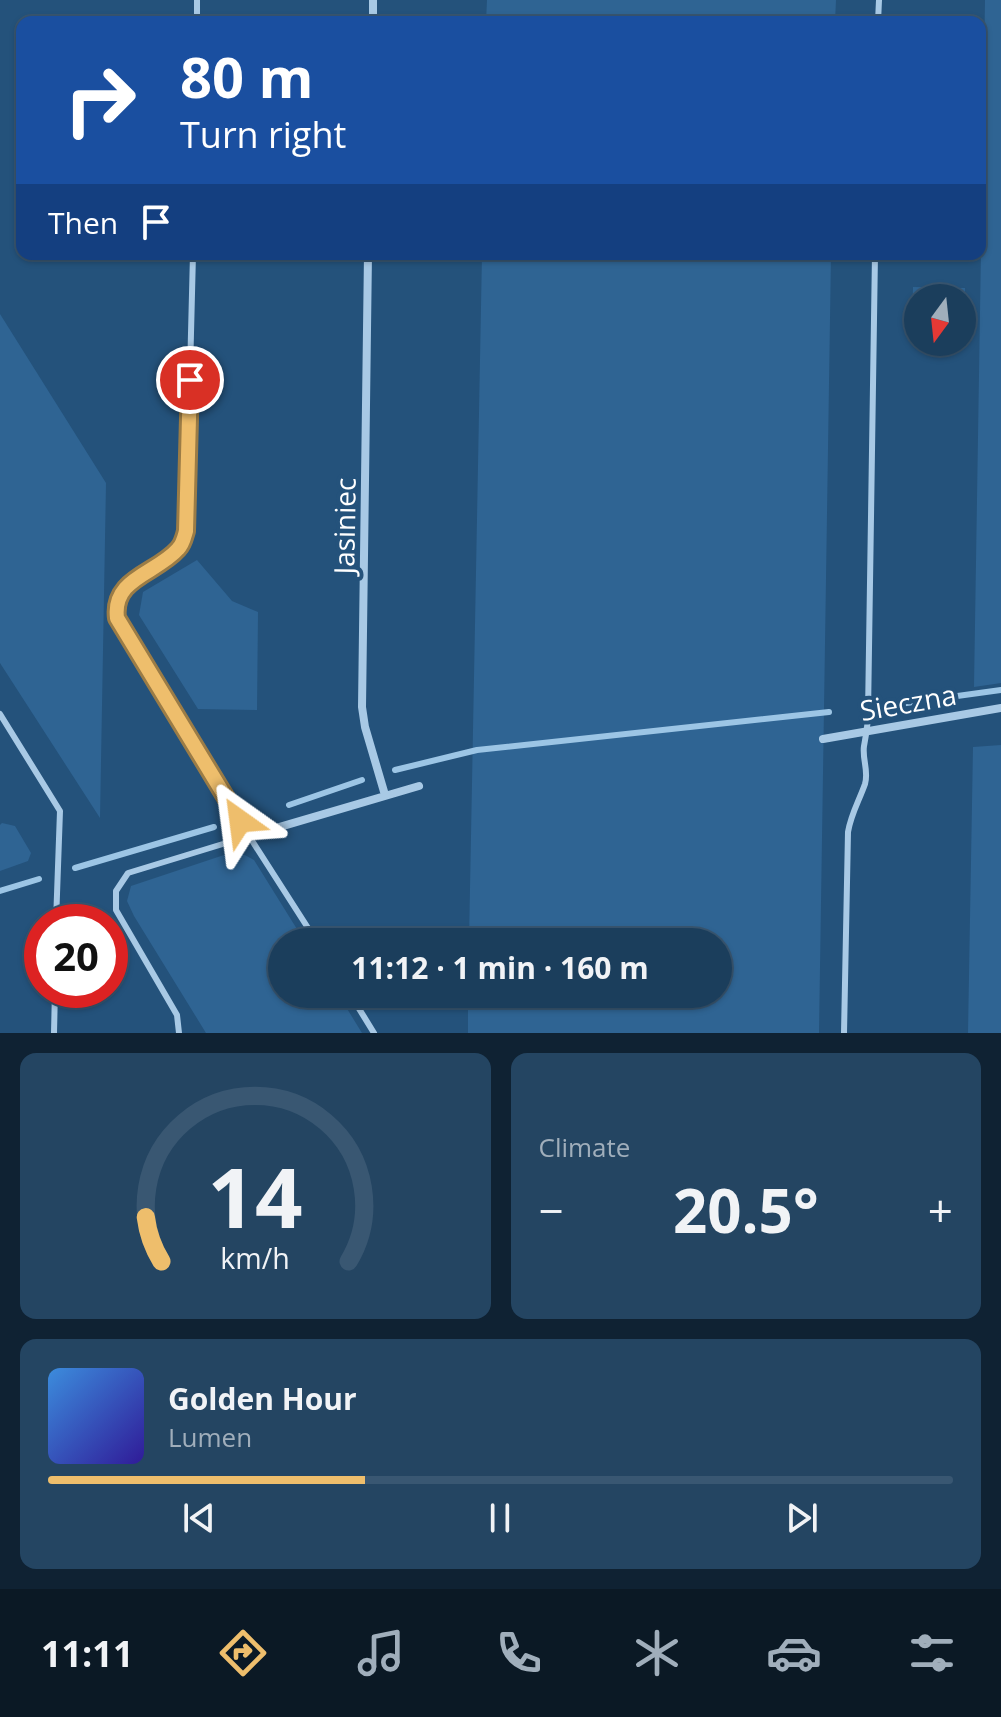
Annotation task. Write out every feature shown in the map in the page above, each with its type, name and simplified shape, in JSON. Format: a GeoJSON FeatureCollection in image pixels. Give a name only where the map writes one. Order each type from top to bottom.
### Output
{"type":"FeatureCollection","features":[{"type":"Feature","properties":{"kind":"street","name":"Jasiniec"},"geometry":{"type":"LineString","coordinates":[[368,260],[362,707],[385,795]]}},
{"type":"Feature","properties":{"kind":"street","name":"Sieczna"},"geometry":{"type":"LineString","coordinates":[[823,739],[1001,708]]}},
{"type":"Feature","properties":{"kind":"street"},"geometry":{"type":"LineString","coordinates":[[249,836],[419,786]]}},
{"type":"Feature","properties":{"kind":"lane"},"geometry":{"type":"LineString","coordinates":[[193,260],[186,531],[178,549],[125,586],[115,606],[117,618],[308,928]]}},
{"type":"Feature","properties":{"kind":"lane"},"geometry":{"type":"LineString","coordinates":[[844,1033],[848,832],[867,768],[864,747],[868,731],[875,260]]}},
{"type":"Feature","properties":{"kind":"lane"},"geometry":{"type":"LineString","coordinates":[[0,714],[60,811],[57,904]]}},
{"type":"Feature","properties":{"kind":"lane"},"geometry":{"type":"LineString","coordinates":[[179,1033],[177,1015],[116,910],[116,891],[128,873],[249,836]]}},
{"type":"Feature","properties":{"kind":"lane"},"geometry":{"type":"LineString","coordinates":[[54,1033],[55,1008]]}},
{"type":"Feature","properties":{"kind":"lane"},"geometry":{"type":"LineString","coordinates":[[359,1008],[374,1033]]}},
{"type":"Feature","properties":{"kind":"shaded area"},"geometry":{"type":"Polygon","coordinates":[[[487,0],[836,0],[835,16],[486,16],[487,0]]]}},
{"type":"Feature","properties":{"kind":"shaded area"},"geometry":{"type":"Polygon","coordinates":[[[985,0],[1001,0],[1001,683],[974,687],[981,260],[986,260],[985,0]]]}},
{"type":"Feature","properties":{"kind":"shaded area"},"geometry":{"type":"Polygon","coordinates":[[[482,260],[831,260],[819,1033],[468,1033],[468,1008],[732,1008],[732,928],[469,928],[482,260]]]}},
{"type":"Feature","properties":{"kind":"shaded area"},"geometry":{"type":"Polygon","coordinates":[[[0,314],[106,483],[100,818],[0,663],[0,314]]]}},
{"type":"Feature","properties":{"kind":"shaded area"},"geometry":{"type":"Polygon","coordinates":[[[197,560],[232,601],[258,612],[257,710],[198,709],[139,615],[143,592],[197,560]]]}},
{"type":"Feature","properties":{"kind":"shaded area"},"geometry":{"type":"Polygon","coordinates":[[[1001,745],[1001,1033],[968,1033],[973,747],[1001,745]]]}},
{"type":"Feature","properties":{"kind":"shaded area"},"geometry":{"type":"Polygon","coordinates":[[[0,825],[15,826],[31,853],[28,861],[0,871],[0,825]]]}},
{"type":"Feature","properties":{"kind":"shaded area"},"geometry":{"type":"Polygon","coordinates":[[[230,853],[243,854],[254,860],[296,928],[268,928],[268,1008],[347,1008],[362,1033],[206,1033],[134,916],[127,901],[131,886],[230,853]]]}},
{"type":"Feature","properties":{"kind":"waterway"},"geometry":{"type":"LineString","coordinates":[[892,705],[1001,690]]}},
{"type":"Feature","properties":{"kind":"waterway"},"geometry":{"type":"LineString","coordinates":[[395,770],[477,750],[829,712]]}},
{"type":"Feature","properties":{"kind":"waterway"},"geometry":{"type":"LineString","coordinates":[[289,805],[362,780]]}},
{"type":"Feature","properties":{"kind":"waterway"},"geometry":{"type":"LineString","coordinates":[[75,868],[214,827]]}},
{"type":"Feature","properties":{"kind":"waterway"},"geometry":{"type":"LineString","coordinates":[[0,891],[39,879]]}},
{"type":"Feature","properties":{"kind":"route"},"geometry":{"type":"LineString","coordinates":[[190,380],[186,531],[183,543],[162,562],[125,586],[115,606],[117,618],[240,821]]}}]}
